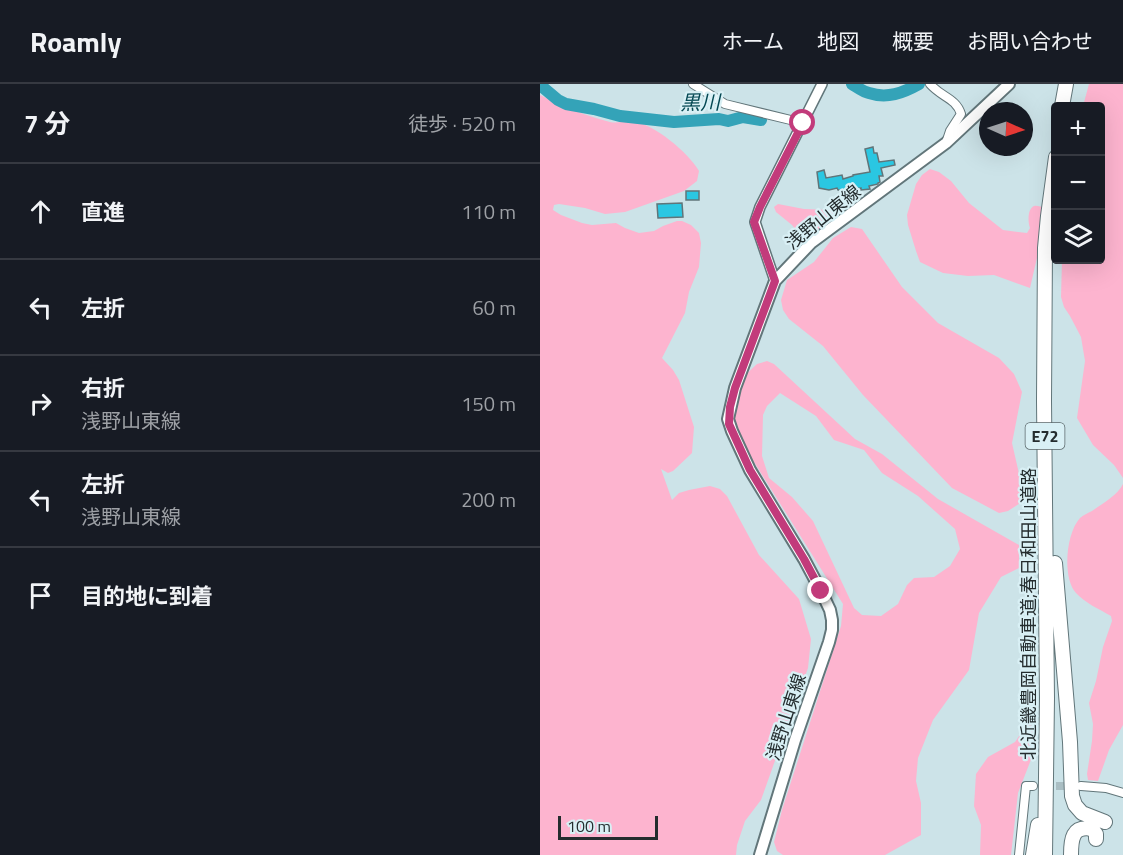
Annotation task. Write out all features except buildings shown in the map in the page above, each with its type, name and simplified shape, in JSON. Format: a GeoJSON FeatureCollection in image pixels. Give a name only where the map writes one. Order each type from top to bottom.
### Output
{"type":"FeatureCollection","features":[{"type":"Feature","properties":{"kind":"highway"},"geometry":{"type":"LineString","coordinates":[[1063,102],[1065,84]]}},
{"type":"Feature","properties":{"kind":"highway","name":"北近畿豊岡自動車道;春日和田山道路"},"geometry":{"type":"LineString","coordinates":[[1047,855],[1044,401],[1046,248],[1051,194]]}},
{"type":"Feature","properties":{"kind":"highway","name":"北近畿豊岡自動車道;春日和田山道路"},"geometry":{"type":"LineString","coordinates":[[1047,855],[1052,708],[1049,401],[1055,210]]}},
{"type":"Feature","properties":{"kind":"highway"},"geometry":{"type":"LineString","coordinates":[[1051,519],[1069,726],[1072,796],[1075,805],[1082,813],[1105,822]]}},
{"type":"Feature","properties":{"kind":"highway"},"geometry":{"type":"LineString","coordinates":[[1033,855],[1039,822],[1047,716]]}},
{"type":"Feature","properties":{"kind":"highway"},"geometry":{"type":"LineString","coordinates":[[1071,855],[1072,837],[1077,831],[1085,828],[1092,829],[1096,834],[1096,839]]}},
{"type":"Feature","properties":{"kind":"main road","name":"浅野山東線"},"geometry":{"type":"LineString","coordinates":[[760,855],[832,630],[830,610],[821,591],[750,470],[729,424],[730,407],[735,388],[775,281],[811,243],[946,143],[1009,84]]}},
{"type":"Feature","properties":{"kind":"street"},"geometry":{"type":"LineString","coordinates":[[693,84],[725,104],[803,123]]}},
{"type":"Feature","properties":{"kind":"street"},"geometry":{"type":"LineString","coordinates":[[775,281],[754,222],[822,84]]}},
{"type":"Feature","properties":{"kind":"street"},"geometry":{"type":"LineString","coordinates":[[930,84],[935,90],[958,105],[961,114],[950,131],[946,143]]}},
{"type":"Feature","properties":{"kind":"street"},"geometry":{"type":"LineString","coordinates":[[1018,855],[1026,786],[1033,786]]}},
{"type":"Feature","properties":{"kind":"street"},"geometry":{"type":"LineString","coordinates":[[1081,786],[1106,788],[1123,793]]}},
{"type":"Feature","properties":{"kind":"shaded area"},"geometry":{"type":"Polygon","coordinates":[[[1089,84],[1123,84],[1123,478],[1114,465],[1093,445],[1077,418],[1085,361],[1081,337],[1061,297],[1062,264],[1105,264],[1105,102],[1084,102],[1089,84]]]}},
{"type":"Feature","properties":{"kind":"shaded area"},"geometry":{"type":"Polygon","coordinates":[[[540,95],[601,120],[633,121],[651,128],[679,148],[699,171],[697,181],[684,191],[625,212],[605,214],[559,204],[554,205],[553,210],[582,223],[592,225],[616,223],[639,233],[654,231],[682,221],[691,225],[699,233],[701,243],[699,267],[689,292],[685,313],[662,358],[679,380],[694,427],[692,453],[673,471],[668,473],[661,469],[672,500],[679,493],[710,486],[720,489],[727,496],[759,555],[799,599],[811,639],[808,668],[761,800],[745,821],[736,855],[540,855],[540,95]]]}},
{"type":"Feature","properties":{"kind":"shaded area"},"geometry":{"type":"Polygon","coordinates":[[[930,169],[939,172],[951,181],[969,203],[1003,230],[1027,233],[1030,228],[1030,210],[1034,206],[1044,207],[1045,223],[1030,288],[994,275],[968,276],[943,273],[920,262],[907,215],[916,184],[930,169]]]}},
{"type":"Feature","properties":{"kind":"shaded area"},"geometry":{"type":"Polygon","coordinates":[[[778,204],[804,209],[834,210],[842,214],[806,240],[776,212],[774,207],[778,204]]]}},
{"type":"Feature","properties":{"kind":"shaded area"},"geometry":{"type":"Polygon","coordinates":[[[851,227],[862,229],[902,287],[938,323],[999,358],[1014,374],[1022,392],[1012,443],[1025,500],[1008,511],[999,513],[952,488],[863,395],[823,346],[789,319],[783,310],[781,300],[787,280],[814,262],[833,238],[851,227]]]}},
{"type":"Feature","properties":{"kind":"shaded area"},"geometry":{"type":"Polygon","coordinates":[[[767,361],[774,364],[855,439],[882,454],[938,499],[1019,545],[1019,568],[1001,577],[979,613],[969,670],[933,720],[918,758],[916,781],[921,803],[921,835],[885,855],[783,855],[777,851],[774,842],[782,810],[841,626],[843,604],[734,430],[736,388],[741,379],[757,364],[767,361]],[[780,393],[767,406],[763,415],[762,456],[769,478],[792,497],[813,521],[854,608],[862,615],[881,616],[898,604],[907,585],[914,578],[934,577],[950,566],[960,549],[955,529],[918,496],[882,473],[864,450],[834,440],[816,416],[780,393]]]}},
{"type":"Feature","properties":{"kind":"shaded area"},"geometry":{"type":"Polygon","coordinates":[[[1123,484],[1123,725],[1109,750],[1098,781],[1088,780],[1093,724],[1089,703],[1112,621],[1111,616],[1080,597],[1072,586],[1067,567],[1069,544],[1075,525],[1080,518],[1109,499],[1123,484]]]}},
{"type":"Feature","properties":{"kind":"shaded area"},"geometry":{"type":"Polygon","coordinates":[[[1027,725],[1038,727],[1032,757],[1018,793],[1011,855],[980,855],[981,825],[974,806],[976,774],[988,757],[1015,742],[1027,725]]]}},
{"type":"Feature","properties":{"kind":"waterway","name":"黒川"},"geometry":{"type":"LineString","coordinates":[[852,84],[862,91],[876,95],[901,92],[919,84]]}},
{"type":"Feature","properties":{"kind":"waterway","name":"黒川"},"geometry":{"type":"LineString","coordinates":[[540,85],[566,104],[620,116],[674,122],[719,119],[728,121],[743,117],[761,120]]}},
{"type":"Feature","properties":{"kind":"tunnel"},"geometry":{"type":"LineString","coordinates":[[1044,786],[1074,786]]}},
{"type":"Feature","properties":{"kind":"route"},"geometry":{"type":"LineString","coordinates":[[803,123],[754,222],[775,281],[735,388],[728,419],[750,470],[821,591]]}}]}
